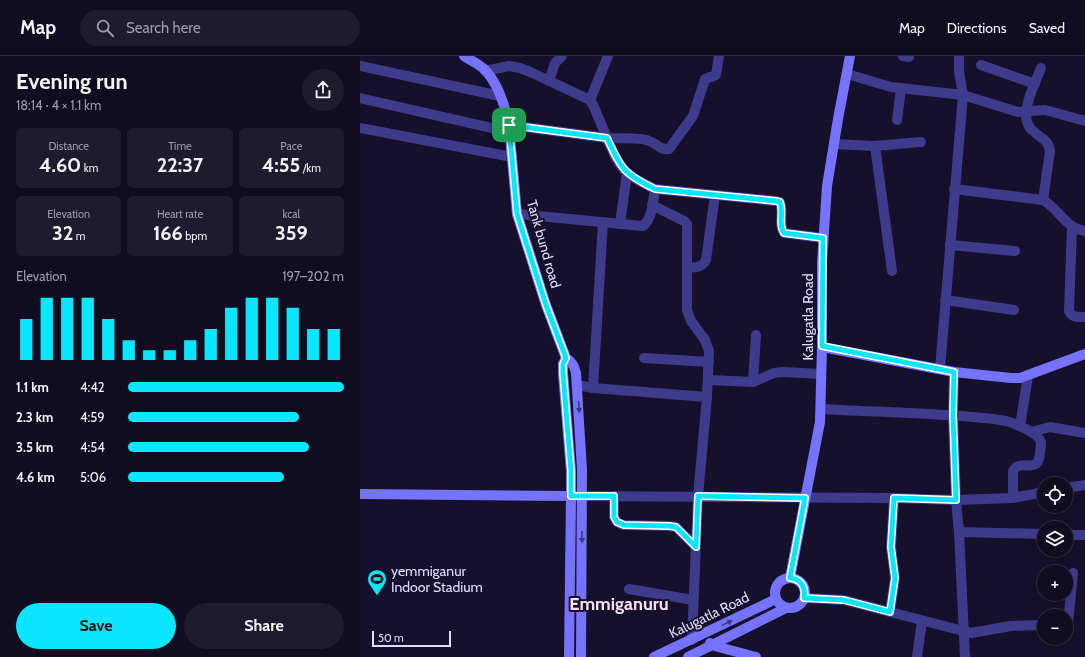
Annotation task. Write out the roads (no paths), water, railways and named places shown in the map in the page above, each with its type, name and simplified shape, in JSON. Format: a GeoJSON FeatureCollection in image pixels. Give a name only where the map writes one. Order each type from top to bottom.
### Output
{"type":"FeatureCollection","features":[{"type":"Feature","properties":{"kind":"street","name":"Tank bund road"},"geometry":{"type":"LineString","coordinates":[[464,56],[491,77],[506,111],[517,214],[546,305],[566,358],[572,361],[575,366],[582,470],[581,657]]}},
{"type":"Feature","properties":{"kind":"street"},"geometry":{"type":"LineString","coordinates":[[549,81],[555,63],[562,56]]}},
{"type":"Feature","properties":{"kind":"street"},"geometry":{"type":"LineString","coordinates":[[590,100],[608,56]]}},
{"type":"Feature","properties":{"kind":"street"},"geometry":{"type":"LineString","coordinates":[[360,98],[509,129],[607,138],[649,140],[662,149],[669,149],[693,116],[705,79],[716,75],[719,56]]}},
{"type":"Feature","properties":{"kind":"street","name":"Kalugatla Road"},"geometry":{"type":"LineString","coordinates":[[790,578],[820,422],[823,238],[827,186],[850,56]]}},
{"type":"Feature","properties":{"kind":"street"},"geometry":{"type":"LineString","coordinates":[[940,370],[963,94],[959,71],[959,56]]}},
{"type":"Feature","properties":{"kind":"street"},"geometry":{"type":"LineString","coordinates":[[981,65],[1035,84]]}},
{"type":"Feature","properties":{"kind":"street"},"geometry":{"type":"LineString","coordinates":[[360,66],[500,96]]}},
{"type":"Feature","properties":{"kind":"street"},"geometry":{"type":"LineString","coordinates":[[485,71],[509,66],[528,71],[590,100],[617,160],[627,173],[640,182],[655,189],[780,202],[782,207],[781,226],[784,233],[823,238]]}},
{"type":"Feature","properties":{"kind":"street"},"geometry":{"type":"LineString","coordinates":[[1041,68],[1025,112],[1028,126],[1049,145],[1050,151],[1043,200]]}},
{"type":"Feature","properties":{"kind":"street"},"geometry":{"type":"LineString","coordinates":[[846,74],[883,85],[963,94],[1012,110],[1025,112],[1045,110],[1085,121]]}},
{"type":"Feature","properties":{"kind":"street"},"geometry":{"type":"LineString","coordinates":[[897,120],[901,88]]}},
{"type":"Feature","properties":{"kind":"street"},"geometry":{"type":"LineString","coordinates":[[360,128],[512,157]]}},
{"type":"Feature","properties":{"kind":"street"},"geometry":{"type":"LineString","coordinates":[[834,144],[875,146],[920,142]]}},
{"type":"Feature","properties":{"kind":"street"},"geometry":{"type":"LineString","coordinates":[[875,146],[892,271]]}},
{"type":"Feature","properties":{"kind":"street"},"geometry":{"type":"LineString","coordinates":[[620,224],[627,173]]}},
{"type":"Feature","properties":{"kind":"street"},"geometry":{"type":"LineString","coordinates":[[517,214],[643,226],[647,223],[655,189]]}},
{"type":"Feature","properties":{"kind":"street"},"geometry":{"type":"LineString","coordinates":[[954,189],[1043,200],[1049,203],[1072,227],[1085,231]]}},
{"type":"Feature","properties":{"kind":"street"},"geometry":{"type":"LineString","coordinates":[[687,268],[700,267],[706,260],[715,195]]}},
{"type":"Feature","properties":{"kind":"street"},"geometry":{"type":"LineString","coordinates":[[652,205],[684,221],[687,224],[686,310],[691,321],[708,345],[709,351],[707,397],[698,496],[692,640]]}},
{"type":"Feature","properties":{"kind":"street"},"geometry":{"type":"LineString","coordinates":[[593,388],[603,222]]}},
{"type":"Feature","properties":{"kind":"street"},"geometry":{"type":"LineString","coordinates":[[1072,227],[1069,310],[1070,314],[1073,316],[1085,317]]}},
{"type":"Feature","properties":{"kind":"street"},"geometry":{"type":"LineString","coordinates":[[950,245],[1015,252]]}},
{"type":"Feature","properties":{"kind":"street"},"geometry":{"type":"LineString","coordinates":[[945,300],[1014,310]]}},
{"type":"Feature","properties":{"kind":"street"},"geometry":{"type":"LineString","coordinates":[[753,382],[756,335]]}},
{"type":"Feature","properties":{"kind":"street"},"geometry":{"type":"LineString","coordinates":[[822,346],[940,370],[1011,378],[1028,376],[1085,354]]}},
{"type":"Feature","properties":{"kind":"street"},"geometry":{"type":"LineString","coordinates":[[566,358],[563,364],[563,373],[571,471],[569,657]]}},
{"type":"Feature","properties":{"kind":"street"},"geometry":{"type":"LineString","coordinates":[[644,358],[709,362]]}},
{"type":"Feature","properties":{"kind":"street"},"geometry":{"type":"LineString","coordinates":[[708,380],[753,382],[774,373],[782,372],[821,374]]}},
{"type":"Feature","properties":{"kind":"street"},"geometry":{"type":"LineString","coordinates":[[954,372],[953,415],[956,500],[965,657]]}},
{"type":"Feature","properties":{"kind":"street"},"geometry":{"type":"LineString","coordinates":[[1020,426],[1028,376]]}},
{"type":"Feature","properties":{"kind":"street"},"geometry":{"type":"LineString","coordinates":[[577,385],[593,388],[707,397]]}},
{"type":"Feature","properties":{"kind":"street"},"geometry":{"type":"LineString","coordinates":[[821,409],[953,415],[1005,421],[1020,426],[1041,440],[1039,461],[1033,466],[1015,467],[1013,470],[1013,498]]}},
{"type":"Feature","properties":{"kind":"street"},"geometry":{"type":"LineString","coordinates":[[1031,432],[1050,427],[1085,433]]}},
{"type":"Feature","properties":{"kind":"street"},"geometry":{"type":"LineString","coordinates":[[1073,487],[1085,485]]}},
{"type":"Feature","properties":{"kind":"street"},"geometry":{"type":"LineString","coordinates":[[360,494],[698,496],[956,500],[1013,498],[1037,493]]}},
{"type":"Feature","properties":{"kind":"street"},"geometry":{"type":"LineString","coordinates":[[614,496],[614,517],[617,522],[624,525],[676,527],[696,547]]}},
{"type":"Feature","properties":{"kind":"street"},"geometry":{"type":"LineString","coordinates":[[890,612],[895,578],[891,547],[894,498]]}},
{"type":"Feature","properties":{"kind":"street"},"geometry":{"type":"LineString","coordinates":[[959,532],[1037,534]]}},
{"type":"Feature","properties":{"kind":"street"},"geometry":{"type":"LineString","coordinates":[[1073,535],[1085,535]]}},
{"type":"Feature","properties":{"kind":"street"},"geometry":{"type":"LineString","coordinates":[[786,608],[779,603],[775,594],[778,585],[785,579],[790,578],[802,584],[805,593],[804,598],[844,600],[963,632],[981,632],[1011,626],[1037,625]]}},
{"type":"Feature","properties":{"kind":"street"},"geometry":{"type":"LineString","coordinates":[[628,589],[693,600]]}},
{"type":"Feature","properties":{"kind":"street","name":"Kalugatla Road"},"geometry":{"type":"LineString","coordinates":[[689,657],[786,608],[798,606],[804,598]]}},
{"type":"Feature","properties":{"kind":"street","name":"Kalugatla Road"},"geometry":{"type":"LineString","coordinates":[[654,657],[776,599]]}},
{"type":"Feature","properties":{"kind":"street"},"geometry":{"type":"LineString","coordinates":[[917,657],[922,621]]}},
{"type":"Feature","properties":{"kind":"street"},"geometry":{"type":"LineString","coordinates":[[704,634],[711,645],[753,657]]}},
{"type":"Feature","properties":{"kind":"place","name":"yemmiganur Indoor Stadium"},"geometry":{"type":"Point","coordinates":[377,596]}},
{"type":"Feature","properties":{"kind":"district","name":"Emmiganuru"},"geometry":{"type":"Point","coordinates":[619,604]}}]}
